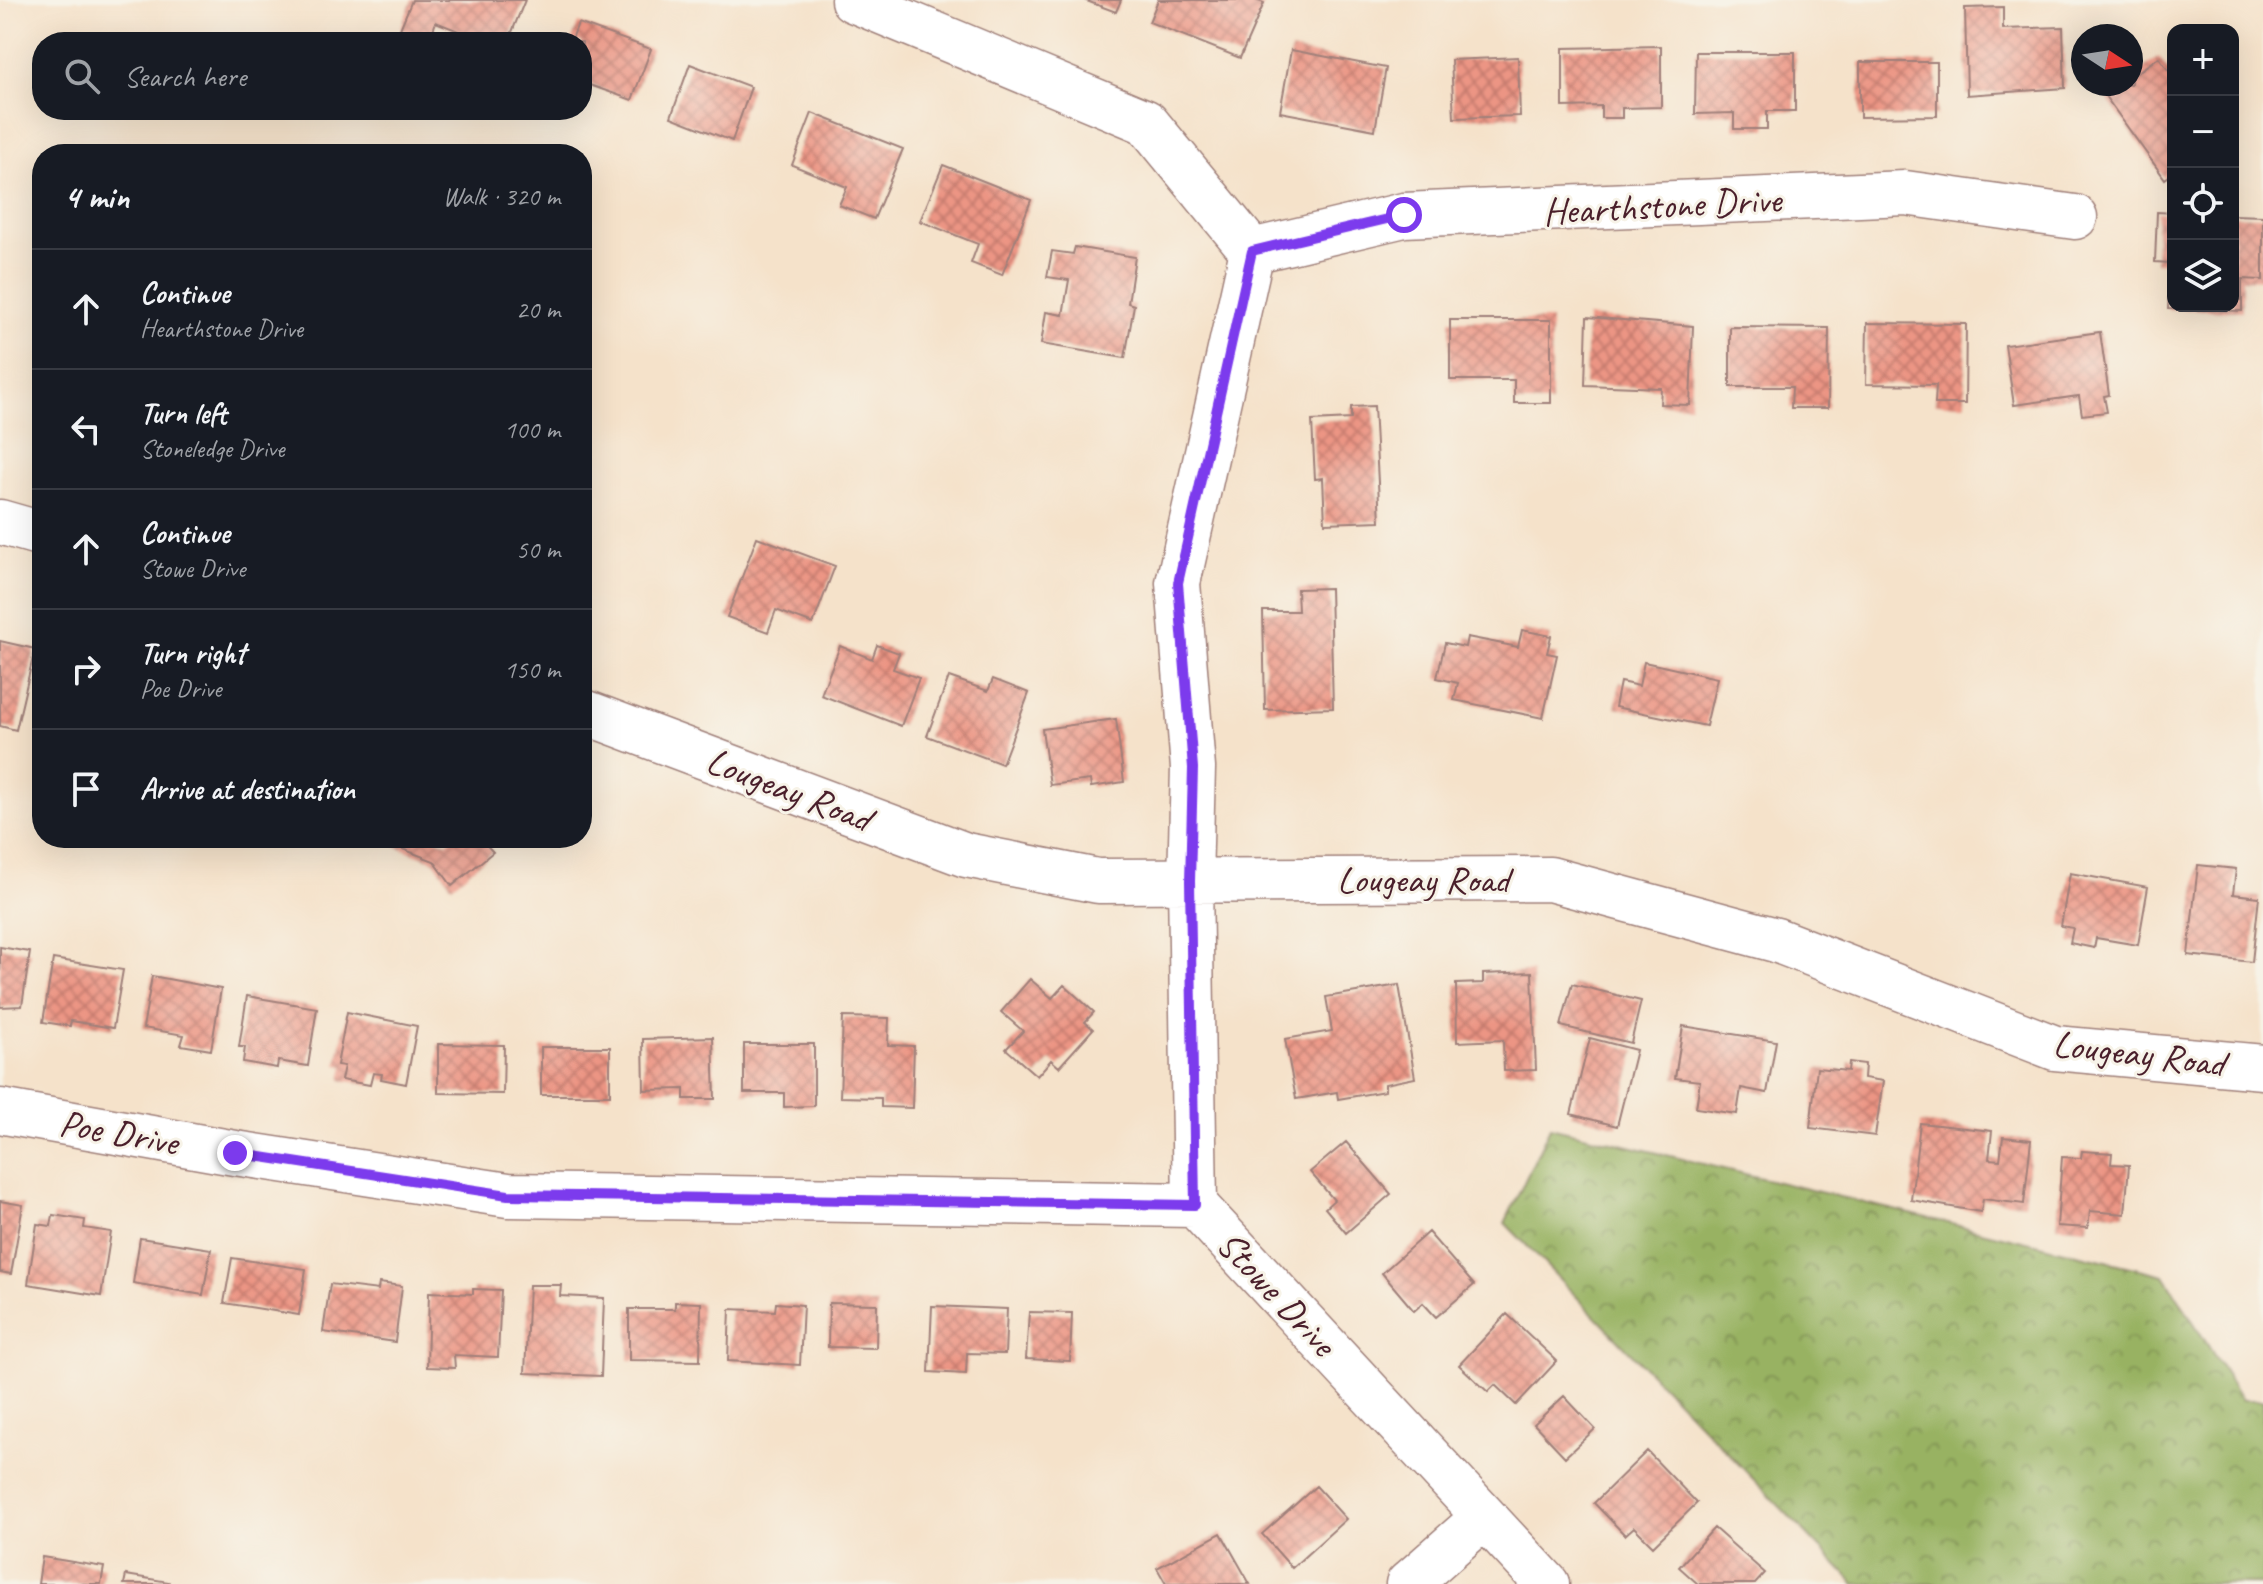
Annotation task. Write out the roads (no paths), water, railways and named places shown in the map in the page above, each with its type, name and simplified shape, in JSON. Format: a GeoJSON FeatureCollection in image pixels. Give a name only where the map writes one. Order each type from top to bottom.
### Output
{"type":"FeatureCollection","features":[{"type":"Feature","properties":{"kind":"street"},"geometry":{"type":"LineString","coordinates":[[853,0],[1146,122],[1252,251]]}},
{"type":"Feature","properties":{"kind":"street","name":"Hearthstone Drive"},"geometry":{"type":"LineString","coordinates":[[1252,251],[1404,215],[1905,193],[2075,217]]}},
{"type":"Feature","properties":{"kind":"street","name":"Stowe Drive"},"geometry":{"type":"LineString","coordinates":[[1252,251],[1178,583],[1193,768],[1190,881],[1195,1205],[1547,1584]]}},
{"type":"Feature","properties":{"kind":"street"},"geometry":{"type":"LineString","coordinates":[[0,522],[32,531]]}},
{"type":"Feature","properties":{"kind":"street","name":"Lougeay Road"},"geometry":{"type":"LineString","coordinates":[[592,715],[966,855],[1098,881],[1550,879],[1776,940],[2055,1048],[2263,1067]]}},
{"type":"Feature","properties":{"kind":"street","name":"Poe Drive"},"geometry":{"type":"LineString","coordinates":[[0,1111],[235,1153],[508,1195],[1195,1205]]}},
{"type":"Feature","properties":{"kind":"street"},"geometry":{"type":"LineString","coordinates":[[1408,1584],[1484,1517]]}}]}
